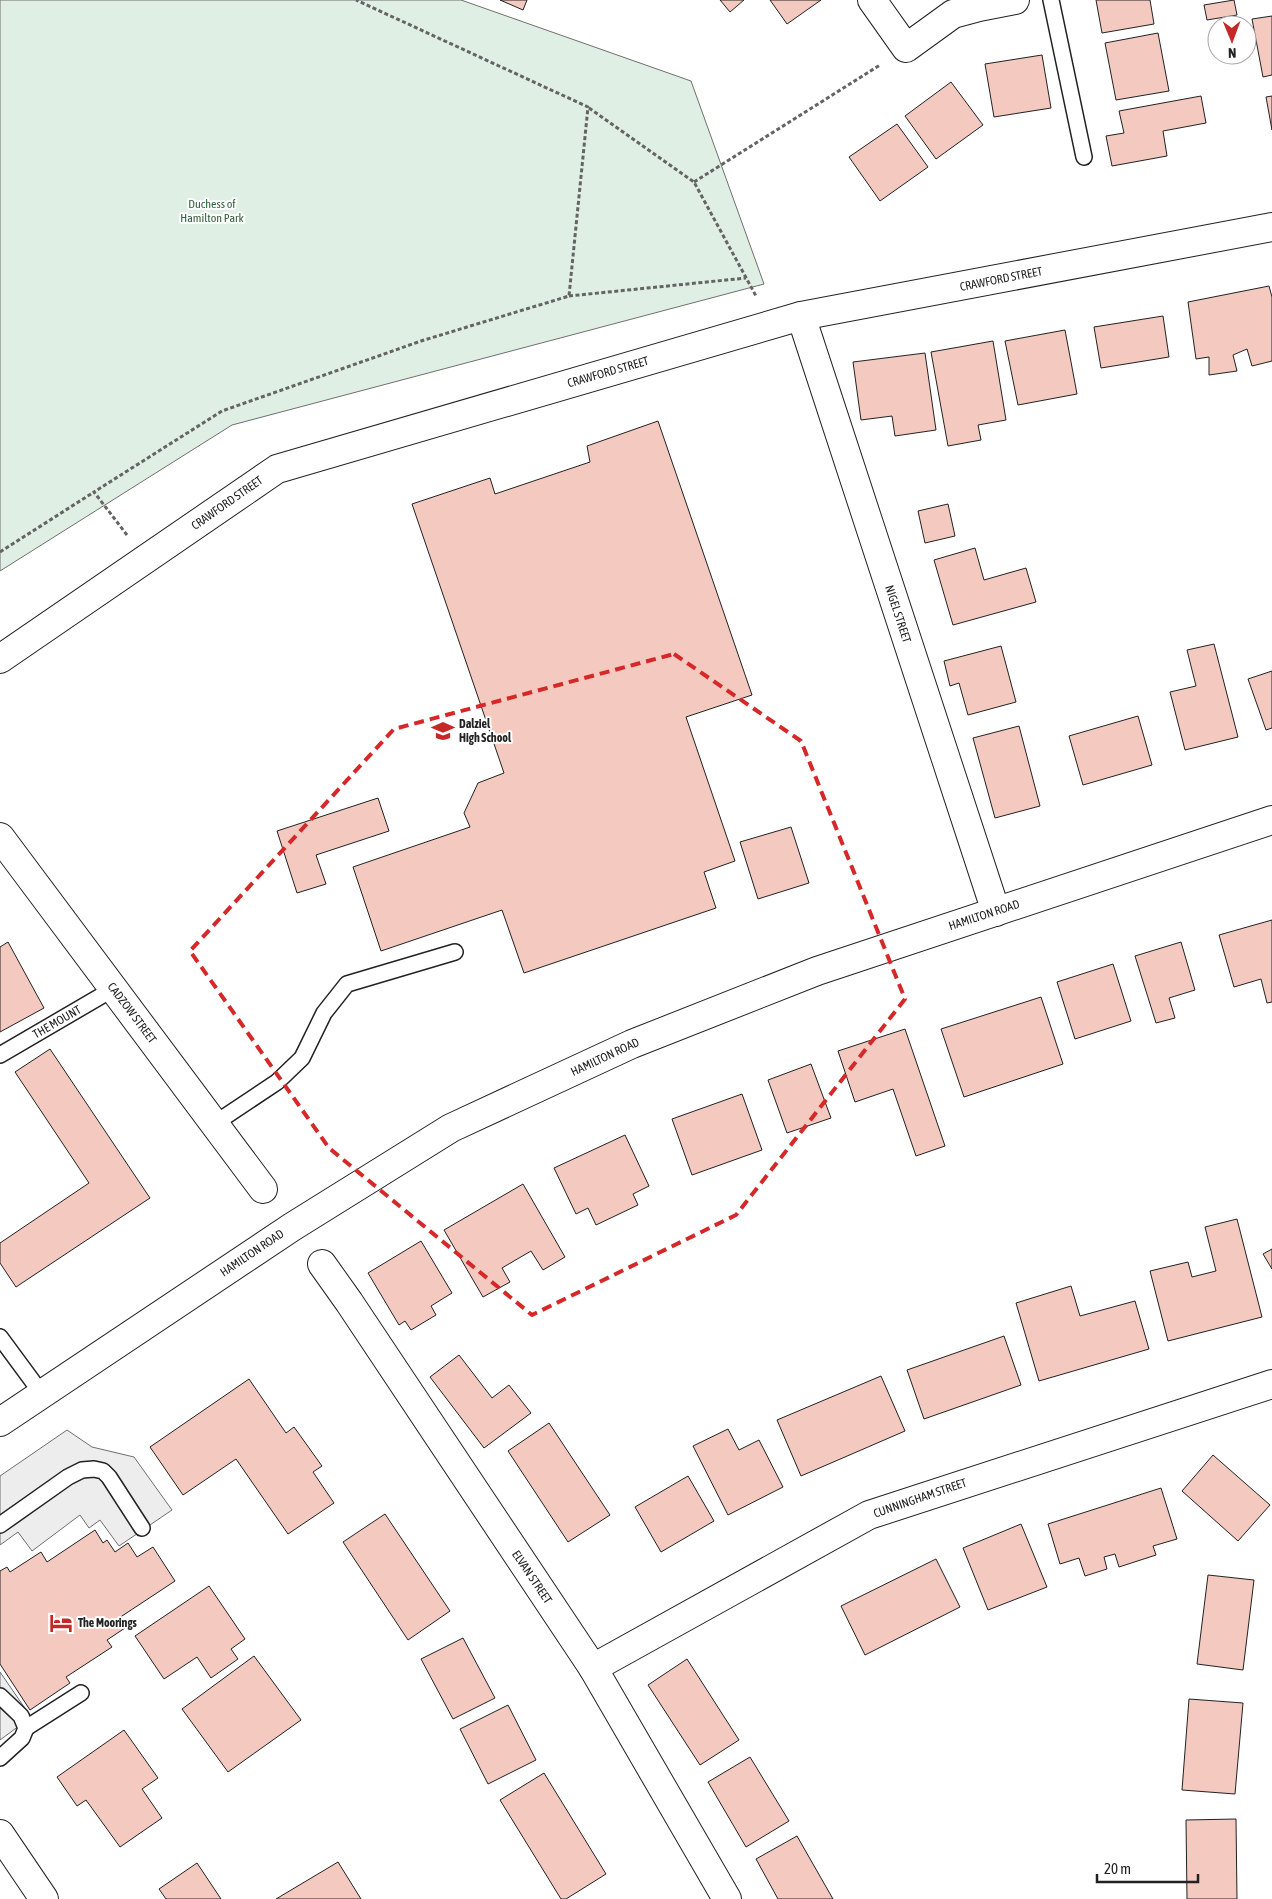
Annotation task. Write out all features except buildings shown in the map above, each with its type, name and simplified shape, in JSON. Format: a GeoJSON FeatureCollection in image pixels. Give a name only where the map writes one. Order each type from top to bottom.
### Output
{"type":"FeatureCollection","features":[{"type":"Feature","properties":{"kind":"street"},"geometry":{"type":"LineString","coordinates":[[872,0],[906,48],[953,14],[1015,0]]}},
{"type":"Feature","properties":{"kind":"street","name":"CRAWFORD STREET"},"geometry":{"type":"LineString","coordinates":[[0,659],[277,469],[801,316],[1272,227]]}},
{"type":"Feature","properties":{"kind":"street","name":"NIGEL STREET"},"geometry":{"type":"LineString","coordinates":[[801,316],[996,912]]}},
{"type":"Feature","properties":{"kind":"street","name":"HAMILTON ROAD"},"geometry":{"type":"LineString","coordinates":[[0,1422],[292,1227],[451,1128],[632,1044],[817,971],[1272,820]]}},
{"type":"Feature","properties":{"kind":"street","name":"CADZOW STREET"},"geometry":{"type":"LineString","coordinates":[[0,837],[263,1189]]}},
{"type":"Feature","properties":{"kind":"street","name":"ELVAN STREET"},"geometry":{"type":"LineString","coordinates":[[322,1264],[593,1668],[727,1899]]}},
{"type":"Feature","properties":{"kind":"street","name":"CUNNINGHAM STREET"},"geometry":{"type":"LineString","coordinates":[[593,1668],[869,1515],[1272,1384]]}},
{"type":"Feature","properties":{"kind":"street"},"geometry":{"type":"LineString","coordinates":[[0,1834],[44,1899]]}},
{"type":"Feature","properties":{"kind":"lane"},"geometry":{"type":"LineString","coordinates":[[1051,0],[1084,157]]}},
{"type":"Feature","properties":{"kind":"lane"},"geometry":{"type":"LineString","coordinates":[[214,1124],[277,1082],[302,1058],[324,1013],[347,984],[455,952]]}},
{"type":"Feature","properties":{"kind":"lane","name":"THE MOUNT"},"geometry":{"type":"LineString","coordinates":[[0,1055],[113,989]]}},
{"type":"Feature","properties":{"kind":"lane"},"geometry":{"type":"LineString","coordinates":[[0,1337],[42,1394]]}},
{"type":"Feature","properties":{"kind":"lane"},"geometry":{"type":"LineString","coordinates":[[0,1524],[68,1476],[82,1470],[94,1469],[103,1471],[109,1478],[142,1528]]}},
{"type":"Feature","properties":{"kind":"lane"},"geometry":{"type":"LineString","coordinates":[[0,1758],[22,1738],[26,1728],[81,1693]]}},
{"type":"Feature","properties":{"kind":"lane"},"geometry":{"type":"LineString","coordinates":[[0,1696],[21,1716],[26,1728]]}},
{"type":"Feature","properties":{"kind":"path"},"geometry":{"type":"LineString","coordinates":[[356,0],[588,107],[694,182],[756,297],[767,326]]}},
{"type":"Feature","properties":{"kind":"path"},"geometry":{"type":"LineString","coordinates":[[694,182],[906,48]]}},
{"type":"Feature","properties":{"kind":"path"},"geometry":{"type":"LineString","coordinates":[[569,296],[588,107]]}},
{"type":"Feature","properties":{"kind":"path"},"geometry":{"type":"LineString","coordinates":[[0,552],[222,411],[421,341],[569,296],[746,278]]}},
{"type":"Feature","properties":{"kind":"path"},"geometry":{"type":"LineString","coordinates":[[94,492],[146,559]]}},
{"type":"Feature","properties":{"kind":"highlighted area"},"geometry":{"type":"Polygon","coordinates":[[[674,654],[801,741],[905,999],[736,1215],[532,1315],[329,1148],[190,951],[394,729],[674,654]]]}},
{"type":"Feature","properties":{"kind":"green space","name":"Duchess of Hamilton Park"},"geometry":{"type":"Polygon","coordinates":[[[0,0],[461,0],[691,81],[764,284],[232,425],[0,571],[0,0]]]}},
{"type":"Feature","properties":{"kind":"shaded area"},"geometry":{"type":"Polygon","coordinates":[[[67,1430],[92,1447],[134,1457],[172,1510],[119,1546],[100,1520],[89,1528],[80,1515],[32,1551],[18,1532],[0,1545],[0,1476],[67,1430]]]}},
{"type":"Feature","properties":{"kind":"shaded area"},"geometry":{"type":"Polygon","coordinates":[[[0,1672],[31,1717],[0,1740],[0,1672]]]}},
{"type":"Feature","properties":{"kind":"place","name":"Dalziel High School"},"geometry":{"type":"Point","coordinates":[443,731]}},
{"type":"Feature","properties":{"kind":"place","name":"The Moorings"},"geometry":{"type":"Point","coordinates":[61,1623]}}]}
